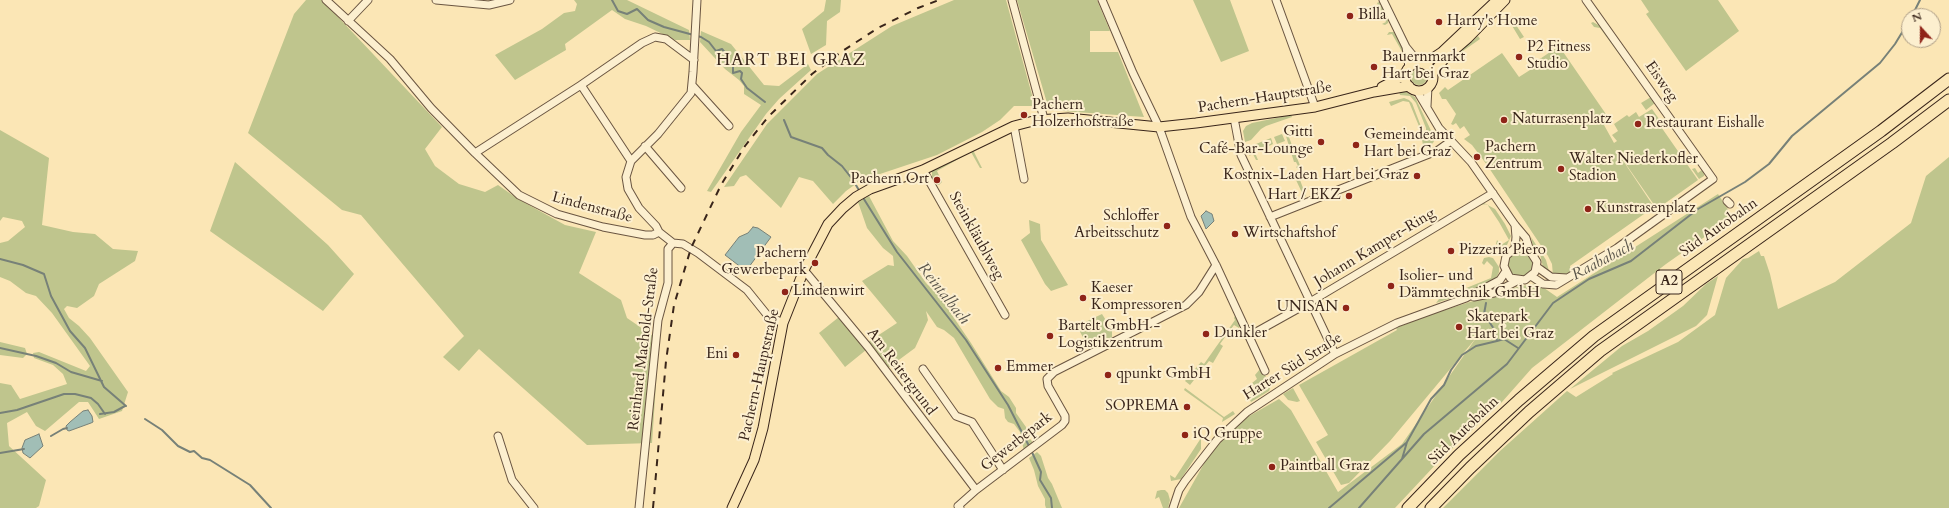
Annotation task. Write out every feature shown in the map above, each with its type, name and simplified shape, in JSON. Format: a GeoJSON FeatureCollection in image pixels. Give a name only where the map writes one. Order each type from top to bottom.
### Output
{"type":"FeatureCollection","features":[{"type":"Feature","properties":{"kind":"highway","name":"Süd Autobahn"},"geometry":{"type":"LineString","coordinates":[[1408,508],[1459,455],[1518,400],[1594,336],[1881,131],[1949,78]]}},
{"type":"Feature","properties":{"kind":"highway","name":"Süd Autobahn"},"geometry":{"type":"LineString","coordinates":[[1430,508],[1529,412],[1600,351],[1892,143],[1949,100]]}},
{"type":"Feature","properties":{"kind":"main road","name":"Pachern-Hauptstraße"},"geometry":{"type":"LineString","coordinates":[[1374,92],[1407,71],[1442,52],[1497,0]]}},
{"type":"Feature","properties":{"kind":"main road"},"geometry":{"type":"LineString","coordinates":[[1432,74],[1446,57],[1468,38],[1505,0]]}},
{"type":"Feature","properties":{"kind":"main road"},"geometry":{"type":"LineString","coordinates":[[1422,64],[1428,67],[1432,74],[1432,82],[1428,87]]}},
{"type":"Feature","properties":{"kind":"main road"},"geometry":{"type":"LineString","coordinates":[[1407,71],[1413,88]]}},
{"type":"Feature","properties":{"kind":"main road","name":"Pachern-Hauptstraße"},"geometry":{"type":"LineString","coordinates":[[732,508],[754,460],[763,428],[783,323],[804,270],[828,224],[856,197],[870,189],[923,170],[1014,126],[1044,119],[1068,118],[1158,126],[1315,107],[1374,92],[1428,87]]}},
{"type":"Feature","properties":{"kind":"street","name":"Lindenstraße"},"geometry":{"type":"LineString","coordinates":[[326,0],[390,59],[431,108],[519,195],[545,210],[574,220],[617,231],[646,235],[653,235],[659,232]]}},
{"type":"Feature","properties":{"kind":"street"},"geometry":{"type":"LineString","coordinates":[[348,21],[368,0]]}},
{"type":"Feature","properties":{"kind":"street"},"geometry":{"type":"LineString","coordinates":[[436,0],[489,5],[510,0]]}},
{"type":"Feature","properties":{"kind":"street"},"geometry":{"type":"LineString","coordinates":[[697,0],[694,60],[690,93],[679,109],[631,161],[626,177],[628,189],[639,208],[656,226],[659,232],[673,243],[683,244],[703,256],[747,290],[768,316],[783,323]]}},
{"type":"Feature","properties":{"kind":"street"},"geometry":{"type":"LineString","coordinates":[[1012,0],[1044,119]]}},
{"type":"Feature","properties":{"kind":"street"},"geometry":{"type":"LineString","coordinates":[[1102,0],[1133,73],[1158,126],[1191,217],[1216,265],[1265,371]]}},
{"type":"Feature","properties":{"kind":"street"},"geometry":{"type":"LineString","coordinates":[[1276,0],[1315,107]]}},
{"type":"Feature","properties":{"kind":"street"},"geometry":{"type":"LineString","coordinates":[[1383,0],[1406,47],[1422,64]]}},
{"type":"Feature","properties":{"kind":"street","name":"Eisweg"},"geometry":{"type":"LineString","coordinates":[[1569,278],[1617,248],[1713,180],[1586,0]]}},
{"type":"Feature","properties":{"kind":"street"},"geometry":{"type":"LineString","coordinates":[[475,153],[581,85],[642,43],[655,36],[666,39],[694,60]]}},
{"type":"Feature","properties":{"kind":"street"},"geometry":{"type":"LineString","coordinates":[[1406,47],[1407,71]]}},
{"type":"Feature","properties":{"kind":"street"},"geometry":{"type":"LineString","coordinates":[[581,85],[631,161]]}},
{"type":"Feature","properties":{"kind":"street"},"geometry":{"type":"LineString","coordinates":[[692,85],[729,126]]}},
{"type":"Feature","properties":{"kind":"street"},"geometry":{"type":"LineString","coordinates":[[1427,106],[1428,87]]}},
{"type":"Feature","properties":{"kind":"street"},"geometry":{"type":"LineString","coordinates":[[1413,88],[1427,106],[1439,128],[1471,162],[1515,225],[1526,238],[1530,251],[1534,255],[1537,267],[1551,277],[1569,278]]}},
{"type":"Feature","properties":{"kind":"street","name":"Johann Kamper-Ring"},"geometry":{"type":"LineString","coordinates":[[1234,118],[1242,155],[1310,302],[1493,193]]}},
{"type":"Feature","properties":{"kind":"street"},"geometry":{"type":"LineString","coordinates":[[1014,126],[1024,180]]}},
{"type":"Feature","properties":{"kind":"street"},"geometry":{"type":"LineString","coordinates":[[1270,217],[1438,151],[1451,141]]}},
{"type":"Feature","properties":{"kind":"street"},"geometry":{"type":"LineString","coordinates":[[645,146],[681,188]]}},
{"type":"Feature","properties":{"kind":"street","name":"Steinkläublweg"},"geometry":{"type":"LineString","coordinates":[[923,170],[1006,315]]}},
{"type":"Feature","properties":{"kind":"street"},"geometry":{"type":"LineString","coordinates":[[1515,225],[1515,248],[1506,256],[1504,266],[1510,278],[1519,280]]}},
{"type":"Feature","properties":{"kind":"street","name":"Reinhard Machold-Straße"},"geometry":{"type":"LineString","coordinates":[[639,508],[658,320],[668,283],[668,249],[673,243]]}},
{"type":"Feature","properties":{"kind":"street"},"geometry":{"type":"LineString","coordinates":[[1515,248],[1530,251]]}},
{"type":"Feature","properties":{"kind":"street","name":"Gewerbepark"},"geometry":{"type":"LineString","coordinates":[[960,508],[958,506],[976,490],[1026,454],[1065,421],[1065,416],[1048,386],[1047,379],[1054,372],[1186,305],[1199,292],[1216,265]]}},
{"type":"Feature","properties":{"kind":"street"},"geometry":{"type":"LineString","coordinates":[[1537,267],[1531,276],[1543,284],[1556,285],[1569,278]]}},
{"type":"Feature","properties":{"kind":"street","name":"Am Reitergrund"},"geometry":{"type":"LineString","coordinates":[[804,270],[868,348],[976,490]]}},
{"type":"Feature","properties":{"kind":"street","name":"Harter Süd Straße"},"geometry":{"type":"LineString","coordinates":[[1173,508],[1179,490],[1184,481],[1217,440],[1242,415],[1335,354],[1396,323],[1466,298],[1500,280],[1506,271]]}},
{"type":"Feature","properties":{"kind":"street","name":"Harter Süd Straße"},"geometry":{"type":"LineString","coordinates":[[1466,298],[1494,293],[1519,280],[1531,276]]}},
{"type":"Feature","properties":{"kind":"street"},"geometry":{"type":"LineString","coordinates":[[1249,336],[1310,302],[1335,354]]}},
{"type":"Feature","properties":{"kind":"street"},"geometry":{"type":"LineString","coordinates":[[923,370],[956,416],[972,422],[1003,470]]}},
{"type":"Feature","properties":{"kind":"street"},"geometry":{"type":"LineString","coordinates":[[498,436],[512,480],[534,508]]}},
{"type":"Feature","properties":{"kind":"green space"},"geometry":{"type":"Polygon","coordinates":[[[306,0],[322,0],[442,127],[425,149],[435,166],[459,184],[485,192],[498,185],[518,199],[565,225],[596,232],[579,273],[621,300],[627,318],[659,340],[652,443],[587,445],[479,349],[459,371],[443,357],[464,336],[361,215],[342,210],[248,133],[294,14],[306,0]]]}},
{"type":"Feature","properties":{"kind":"green space"},"geometry":{"type":"Polygon","coordinates":[[[574,0],[627,0],[689,30],[690,40],[675,40],[646,26],[625,19],[612,10],[565,44],[566,50],[515,80],[495,55],[542,29],[564,13],[575,11],[577,4],[574,0]]]}},
{"type":"Feature","properties":{"kind":"green space"},"geometry":{"type":"Polygon","coordinates":[[[826,0],[841,0],[840,12],[827,21],[826,45],[811,54],[802,29],[824,11],[826,0]]]}},
{"type":"Feature","properties":{"kind":"green space"},"geometry":{"type":"Polygon","coordinates":[[[954,0],[1006,0],[1035,106],[1014,106],[1000,120],[982,132],[937,155],[865,179],[862,175],[860,181],[846,191],[833,204],[813,181],[799,177],[781,208],[746,175],[740,177],[734,186],[724,187],[767,124],[817,74],[892,26],[954,0]]]}},
{"type":"Feature","properties":{"kind":"green space"},"geometry":{"type":"Polygon","coordinates":[[[1017,0],[1097,0],[1110,31],[1090,31],[1090,52],[1118,52],[1144,117],[1049,110],[1017,0]]]}},
{"type":"Feature","properties":{"kind":"green space"},"geometry":{"type":"Polygon","coordinates":[[[1193,0],[1230,0],[1249,51],[1221,62],[1193,0]]]}},
{"type":"Feature","properties":{"kind":"green space"},"geometry":{"type":"Polygon","coordinates":[[[1641,0],[1718,0],[1739,31],[1686,71],[1646,14],[1649,12],[1641,0]]]}},
{"type":"Feature","properties":{"kind":"green space"},"geometry":{"type":"Polygon","coordinates":[[[1379,2],[1389,19],[1388,23],[1385,25],[1382,24],[1386,22],[1377,3],[1379,2]]]}},
{"type":"Feature","properties":{"kind":"green space"},"geometry":{"type":"Polygon","coordinates":[[[1514,22],[1524,37],[1520,39],[1511,24],[1514,22]]]}},
{"type":"Feature","properties":{"kind":"green space"},"geometry":{"type":"Polygon","coordinates":[[[1593,22],[1602,27],[1646,91],[1600,28],[1594,27],[1591,23],[1593,22]]]}},
{"type":"Feature","properties":{"kind":"green space"},"geometry":{"type":"Polygon","coordinates":[[[701,31],[731,44],[764,85],[779,86],[808,64],[811,70],[779,99],[766,114],[711,192],[707,191],[741,132],[761,105],[744,94],[744,86],[739,80],[725,69],[700,42],[701,31]]]}},
{"type":"Feature","properties":{"kind":"green space"},"geometry":{"type":"Polygon","coordinates":[[[1389,32],[1394,32],[1398,38],[1404,50],[1404,55],[1392,34],[1387,35],[1389,32]]]}},
{"type":"Feature","properties":{"kind":"green space"},"geometry":{"type":"Polygon","coordinates":[[[1478,36],[1480,39],[1453,58],[1452,57],[1478,36]]]}},
{"type":"Feature","properties":{"kind":"green space","name":"Walter Niederkofler Stadion"},"geometry":{"type":"Polygon","coordinates":[[[1559,46],[1610,120],[1604,125],[1614,143],[1617,141],[1612,135],[1618,131],[1614,124],[1627,115],[1629,117],[1636,112],[1639,117],[1652,109],[1659,119],[1657,121],[1698,180],[1657,209],[1614,147],[1654,207],[1570,266],[1571,271],[1566,275],[1553,276],[1552,264],[1548,256],[1487,165],[1472,145],[1464,139],[1470,135],[1464,126],[1460,129],[1456,123],[1453,125],[1451,124],[1456,114],[1446,99],[1442,99],[1439,93],[1445,87],[1448,90],[1502,53],[1519,77],[1530,70],[1528,67],[1559,46]]]}},
{"type":"Feature","properties":{"kind":"green space"},"geometry":{"type":"Polygon","coordinates":[[[1419,69],[1425,71],[1427,77],[1425,83],[1419,85],[1413,83],[1411,77],[1413,71],[1419,69]]]}},
{"type":"Feature","properties":{"kind":"green space"},"geometry":{"type":"Polygon","coordinates":[[[1399,92],[1406,92],[1415,97],[1435,139],[1433,143],[1428,146],[1423,145],[1422,140],[1426,135],[1426,128],[1416,103],[1410,96],[1400,95],[1399,92]]]}},
{"type":"Feature","properties":{"kind":"green space"},"geometry":{"type":"Polygon","coordinates":[[[1651,97],[1655,103],[1646,110],[1641,103],[1651,97]]]}},
{"type":"Feature","properties":{"kind":"green space"},"geometry":{"type":"Polygon","coordinates":[[[1404,98],[1412,103],[1422,129],[1421,133],[1416,133],[1421,131],[1409,102],[1403,101],[1391,106],[1389,102],[1404,98]]]}},
{"type":"Feature","properties":{"kind":"green space"},"geometry":{"type":"Polygon","coordinates":[[[1291,115],[1292,117],[1266,126],[1261,129],[1251,140],[1245,142],[1243,131],[1246,126],[1252,123],[1291,115]]]}},
{"type":"Feature","properties":{"kind":"green space"},"geometry":{"type":"Polygon","coordinates":[[[0,130],[49,158],[42,225],[73,232],[95,234],[113,249],[138,251],[135,261],[99,284],[94,296],[77,308],[67,306],[64,309],[69,318],[90,338],[128,392],[122,411],[99,419],[88,402],[79,402],[45,431],[36,426],[27,412],[7,423],[9,446],[46,480],[39,506],[36,508],[0,508],[0,383],[11,385],[20,399],[67,384],[63,374],[53,365],[34,358],[33,353],[39,352],[86,371],[90,366],[52,313],[36,296],[26,293],[10,281],[0,277],[0,243],[8,241],[25,227],[22,221],[3,217],[0,221],[0,130]]]}},
{"type":"Feature","properties":{"kind":"green space"},"geometry":{"type":"Polygon","coordinates":[[[1287,132],[1303,173],[1296,167],[1298,166],[1296,162],[1294,162],[1285,133],[1287,132]]]}},
{"type":"Feature","properties":{"kind":"green space"},"geometry":{"type":"Polygon","coordinates":[[[1282,134],[1285,141],[1277,144],[1274,137],[1282,134]]]}},
{"type":"Feature","properties":{"kind":"green space"},"geometry":{"type":"Polygon","coordinates":[[[1271,138],[1273,144],[1255,153],[1258,160],[1256,160],[1253,154],[1249,156],[1256,144],[1271,138]]]}},
{"type":"Feature","properties":{"kind":"green space"},"geometry":{"type":"Polygon","coordinates":[[[973,150],[982,168],[980,168],[971,152],[937,171],[942,182],[939,185],[936,185],[932,177],[932,171],[973,150]]]}},
{"type":"Feature","properties":{"kind":"green space"},"geometry":{"type":"Polygon","coordinates":[[[1949,157],[1949,508],[1443,508],[1500,451],[1567,391],[1576,397],[1613,374],[1612,373],[1678,342],[1715,315],[1726,278],[1743,259],[1748,258],[1759,251],[1761,256],[1764,256],[1770,274],[1778,309],[1835,282],[1911,223],[1926,176],[1949,157]]]}},
{"type":"Feature","properties":{"kind":"green space"},"geometry":{"type":"Polygon","coordinates":[[[235,162],[328,245],[354,274],[323,311],[210,231],[235,162]]]}},
{"type":"Feature","properties":{"kind":"green space"},"geometry":{"type":"Polygon","coordinates":[[[1695,168],[1698,173],[1703,169],[1705,172],[1704,176],[1699,179],[1692,169],[1695,168]]]}},
{"type":"Feature","properties":{"kind":"green space"},"geometry":{"type":"Polygon","coordinates":[[[1300,175],[1303,175],[1303,179],[1300,180],[1306,196],[1304,197],[1296,180],[1300,178],[1300,175]]]}},
{"type":"Feature","properties":{"kind":"green space"},"geometry":{"type":"Polygon","coordinates":[[[1718,194],[1733,217],[1666,264],[1532,368],[1502,402],[1439,461],[1395,508],[1179,508],[1210,453],[1244,419],[1279,399],[1291,410],[1338,492],[1402,444],[1476,338],[1390,441],[1349,483],[1341,485],[1316,442],[1328,435],[1299,385],[1397,330],[1396,328],[1429,315],[1517,287],[1537,283],[1557,297],[1718,194]]]}},
{"type":"Feature","properties":{"kind":"green space"},"geometry":{"type":"Polygon","coordinates":[[[869,196],[893,241],[907,256],[926,283],[939,296],[1001,391],[1009,397],[1016,408],[1016,413],[1026,427],[1027,435],[1034,444],[1024,451],[1020,432],[1014,424],[1008,422],[1005,418],[1004,409],[998,407],[990,399],[954,338],[944,330],[937,327],[926,311],[928,320],[915,348],[888,368],[868,342],[897,323],[862,281],[888,265],[894,266],[893,256],[883,248],[867,228],[858,202],[869,196]]]}},
{"type":"Feature","properties":{"kind":"green space"},"geometry":{"type":"Polygon","coordinates":[[[1488,205],[1495,209],[1511,236],[1507,245],[1501,246],[1496,244],[1497,240],[1501,245],[1509,240],[1488,205]]]}},
{"type":"Feature","properties":{"kind":"green space"},"geometry":{"type":"Polygon","coordinates":[[[1029,220],[1040,224],[1041,240],[1068,285],[1051,291],[1045,284],[1021,240],[1030,233],[1029,220]]]}},
{"type":"Feature","properties":{"kind":"green space"},"geometry":{"type":"Polygon","coordinates":[[[1531,237],[1546,260],[1550,275],[1543,267],[1540,254],[1533,246],[1531,237]]]}},
{"type":"Feature","properties":{"kind":"green space"},"geometry":{"type":"Polygon","coordinates":[[[1520,251],[1529,255],[1533,264],[1529,273],[1520,277],[1511,273],[1507,264],[1511,255],[1520,251]]]}},
{"type":"Feature","properties":{"kind":"green space"},"geometry":{"type":"Polygon","coordinates":[[[1484,258],[1493,258],[1499,267],[1499,272],[1495,281],[1477,290],[1436,303],[1439,299],[1491,278],[1493,267],[1487,261],[1484,265],[1482,263],[1484,258]]]}},
{"type":"Feature","properties":{"kind":"green space"},"geometry":{"type":"Polygon","coordinates":[[[1718,276],[1707,315],[1696,326],[1570,389],[1622,346],[1648,331],[1683,306],[1706,284],[1718,276]]]}},
{"type":"Feature","properties":{"kind":"green space"},"geometry":{"type":"Polygon","coordinates":[[[1102,314],[1112,330],[1112,339],[1095,348],[1086,343],[1078,328],[1079,325],[1102,314]]]}},
{"type":"Feature","properties":{"kind":"green space"},"geometry":{"type":"Polygon","coordinates":[[[1236,314],[1240,325],[1239,328],[1234,325],[1220,344],[1223,346],[1213,363],[1209,361],[1190,385],[1185,381],[1201,362],[1204,364],[1235,320],[1234,318],[1236,314]]]}},
{"type":"Feature","properties":{"kind":"green space"},"geometry":{"type":"Polygon","coordinates":[[[839,317],[866,350],[845,367],[819,333],[839,317]]]}},
{"type":"Feature","properties":{"kind":"green space"},"geometry":{"type":"Polygon","coordinates":[[[0,342],[25,348],[27,354],[23,358],[0,355],[0,342]]]}},
{"type":"Feature","properties":{"kind":"green space"},"geometry":{"type":"Polygon","coordinates":[[[1257,361],[1271,386],[1269,391],[1251,402],[1251,395],[1257,388],[1252,383],[1257,379],[1255,375],[1260,369],[1257,361]]]}},
{"type":"Feature","properties":{"kind":"green space"},"geometry":{"type":"Polygon","coordinates":[[[1185,388],[1224,417],[1233,411],[1235,414],[1222,422],[1223,418],[1184,390],[1185,388]]]}},
{"type":"Feature","properties":{"kind":"green space"},"geometry":{"type":"Polygon","coordinates":[[[1293,388],[1300,401],[1297,402],[1288,400],[1283,394],[1293,388]]]}},
{"type":"Feature","properties":{"kind":"green space"},"geometry":{"type":"Polygon","coordinates":[[[1201,438],[1201,449],[1181,479],[1171,481],[1170,475],[1175,478],[1201,438]]]}},
{"type":"Feature","properties":{"kind":"green space"},"geometry":{"type":"Polygon","coordinates":[[[1037,452],[1041,456],[1048,478],[1062,508],[1046,508],[1045,499],[1038,486],[1029,458],[1037,452]]]}},
{"type":"Feature","properties":{"kind":"green space"},"geometry":{"type":"Polygon","coordinates":[[[1165,490],[1168,493],[1170,500],[1168,508],[1163,508],[1159,497],[1155,499],[1157,491],[1165,490]]]}},
{"type":"Feature","properties":{"kind":"water"},"geometry":{"type":"Polygon","coordinates":[[[1206,211],[1212,214],[1214,221],[1206,229],[1201,216],[1206,211]]]}},
{"type":"Feature","properties":{"kind":"water"},"geometry":{"type":"Polygon","coordinates":[[[753,227],[758,228],[771,237],[746,271],[725,255],[739,237],[748,233],[753,227]]]}},
{"type":"Feature","properties":{"kind":"water"},"geometry":{"type":"Polygon","coordinates":[[[88,410],[92,416],[93,422],[69,431],[67,430],[66,426],[70,422],[83,411],[88,410]]]}},
{"type":"Feature","properties":{"kind":"water"},"geometry":{"type":"Polygon","coordinates":[[[39,434],[43,446],[30,458],[23,453],[22,448],[25,440],[39,434]]]}},
{"type":"Feature","properties":{"kind":"waterway","name":"Reintalbach"},"geometry":{"type":"LineString","coordinates":[[612,0],[618,11],[627,14],[637,9],[648,20],[664,27],[701,37],[709,42],[716,51],[722,49],[727,55],[725,61],[727,65],[733,64],[733,73],[740,71],[742,73],[741,79],[747,88],[765,102]]}},
{"type":"Feature","properties":{"kind":"waterway","name":"Raababach"},"geometry":{"type":"LineString","coordinates":[[1916,8],[1920,0]]}},
{"type":"Feature","properties":{"kind":"waterway","name":"Raababach"},"geometry":{"type":"LineString","coordinates":[[1359,508],[1424,434],[1507,364],[1553,303],[1589,279],[1631,261],[1698,209],[1745,182],[1769,164],[1792,136],[1880,63],[1901,34]]}},
{"type":"Feature","properties":{"kind":"waterway","name":"Reintalbach"},"geometry":{"type":"LineString","coordinates":[[784,120],[791,137],[822,148],[842,166],[860,192]]}},
{"type":"Feature","properties":{"kind":"waterway","name":"Reintalbach"},"geometry":{"type":"LineString","coordinates":[[862,196],[897,252],[966,340],[1008,405],[1029,446]]}},
{"type":"Feature","properties":{"kind":"waterway"},"geometry":{"type":"LineString","coordinates":[[0,259],[23,265],[44,274],[51,296],[70,331],[85,348],[104,387],[126,406]]}},
{"type":"Feature","properties":{"kind":"waterway"},"geometry":{"type":"LineString","coordinates":[[1486,303],[1484,314],[1494,329],[1497,341],[1504,339],[1518,348]]}},
{"type":"Feature","properties":{"kind":"waterway"},"geometry":{"type":"LineString","coordinates":[[1402,459],[1407,442],[1431,399],[1444,385],[1451,370],[1462,355],[1476,346],[1497,341]]}},
{"type":"Feature","properties":{"kind":"waterway"},"geometry":{"type":"LineString","coordinates":[[0,348],[36,356],[56,363],[71,372],[102,381]]}},
{"type":"Feature","properties":{"kind":"waterway"},"geometry":{"type":"LineString","coordinates":[[0,413],[17,410],[64,394],[75,394],[91,398],[98,404],[105,414]]}},
{"type":"Feature","properties":{"kind":"waterway"},"geometry":{"type":"LineString","coordinates":[[100,414],[114,412],[125,406]]}},
{"type":"Feature","properties":{"kind":"waterway"},"geometry":{"type":"LineString","coordinates":[[145,419],[162,430],[178,446],[190,452],[194,451],[202,458],[210,460],[250,485],[271,508]]}},
{"type":"Feature","properties":{"kind":"waterway"},"geometry":{"type":"LineString","coordinates":[[51,436],[67,428]]}},
{"type":"Feature","properties":{"kind":"waterway"},"geometry":{"type":"LineString","coordinates":[[1329,508],[1406,443]]}},
{"type":"Feature","properties":{"kind":"waterway"},"geometry":{"type":"LineString","coordinates":[[0,453],[24,449]]}},
{"type":"Feature","properties":{"kind":"waterway","name":"Reintalbach"},"geometry":{"type":"LineString","coordinates":[[1031,450],[1041,472],[1040,480],[1051,498],[1052,508]]}},
{"type":"Feature","properties":{"kind":"railway"},"geometry":{"type":"LineString","coordinates":[[653,508],[666,361],[674,305],[691,248],[721,185],[745,146],[768,117],[812,74],[841,52],[878,28],[918,8],[939,0]]}},
{"type":"Feature","properties":{"kind":"place","name":"Billa"},"geometry":{"type":"Point","coordinates":[1350,16]}},
{"type":"Feature","properties":{"kind":"place","name":"Harry's Home"},"geometry":{"type":"Point","coordinates":[1439,22]}},
{"type":"Feature","properties":{"kind":"place","name":"P2 Fitness Studio"},"geometry":{"type":"Point","coordinates":[1519,57]}},
{"type":"Feature","properties":{"kind":"place","name":"Bauernmarkt Hart bei Graz"},"geometry":{"type":"Point","coordinates":[1374,67]}},
{"type":"Feature","properties":{"kind":"place","name":"Pachern Holzerhofstraße"},"geometry":{"type":"Point","coordinates":[1024,115]}},
{"type":"Feature","properties":{"kind":"place","name":"Naturrasenplatz"},"geometry":{"type":"Point","coordinates":[1504,120]}},
{"type":"Feature","properties":{"kind":"place","name":"Restaurant Eishalle"},"geometry":{"type":"Point","coordinates":[1638,124]}},
{"type":"Feature","properties":{"kind":"place","name":"Gitti Café-Bar-Lounge"},"geometry":{"type":"Point","coordinates":[1321,142]}},
{"type":"Feature","properties":{"kind":"place","name":"Gemeindeamt Hart bei Graz"},"geometry":{"type":"Point","coordinates":[1356,145]}},
{"type":"Feature","properties":{"kind":"place","name":"Pachern Zentrum"},"geometry":{"type":"Point","coordinates":[1477,157]}},
{"type":"Feature","properties":{"kind":"place","name":"Walter Niederkofler Stadion"},"geometry":{"type":"Point","coordinates":[1561,169]}},
{"type":"Feature","properties":{"kind":"place","name":"Kostnix-Laden Hart bei Graz"},"geometry":{"type":"Point","coordinates":[1417,176]}},
{"type":"Feature","properties":{"kind":"place","name":"Pachern Ort"},"geometry":{"type":"Point","coordinates":[937,180]}},
{"type":"Feature","properties":{"kind":"place","name":"Hart / EKZ"},"geometry":{"type":"Point","coordinates":[1349,196]}},
{"type":"Feature","properties":{"kind":"place","name":"Kunstrasenplatz"},"geometry":{"type":"Point","coordinates":[1588,209]}},
{"type":"Feature","properties":{"kind":"place","name":"Schloffer Arbeitsschutz"},"geometry":{"type":"Point","coordinates":[1167,226]}},
{"type":"Feature","properties":{"kind":"place","name":"Wirtschaftshof"},"geometry":{"type":"Point","coordinates":[1235,234]}},
{"type":"Feature","properties":{"kind":"place","name":"Pizzeria Piero"},"geometry":{"type":"Point","coordinates":[1451,251]}},
{"type":"Feature","properties":{"kind":"place","name":"Pachern Gewerbepark"},"geometry":{"type":"Point","coordinates":[815,263]}},
{"type":"Feature","properties":{"kind":"place","name":"Isolier- und Dämmtechnik GmbH"},"geometry":{"type":"Point","coordinates":[1391,286]}},
{"type":"Feature","properties":{"kind":"place","name":"Lindenwirt"},"geometry":{"type":"Point","coordinates":[785,292]}},
{"type":"Feature","properties":{"kind":"place","name":"Kaeser Kompressoren"},"geometry":{"type":"Point","coordinates":[1083,298]}},
{"type":"Feature","properties":{"kind":"place","name":"UNISAN"},"geometry":{"type":"Point","coordinates":[1346,308]}},
{"type":"Feature","properties":{"kind":"place","name":"Skatepark Hart bei Graz"},"geometry":{"type":"Point","coordinates":[1459,327]}},
{"type":"Feature","properties":{"kind":"place","name":"Dunkler"},"geometry":{"type":"Point","coordinates":[1206,334]}},
{"type":"Feature","properties":{"kind":"place","name":"Bartelt GmbH - Logistikzentrum"},"geometry":{"type":"Point","coordinates":[1050,336]}},
{"type":"Feature","properties":{"kind":"place","name":"Eni"},"geometry":{"type":"Point","coordinates":[736,355]}},
{"type":"Feature","properties":{"kind":"place","name":"Emmer"},"geometry":{"type":"Point","coordinates":[998,368]}},
{"type":"Feature","properties":{"kind":"place","name":"qpunkt GmbH"},"geometry":{"type":"Point","coordinates":[1108,375]}},
{"type":"Feature","properties":{"kind":"place","name":"SOPREMA"},"geometry":{"type":"Point","coordinates":[1187,407]}},
{"type":"Feature","properties":{"kind":"place","name":"iQ Gruppe"},"geometry":{"type":"Point","coordinates":[1185,435]}},
{"type":"Feature","properties":{"kind":"place","name":"Paintball Graz"},"geometry":{"type":"Point","coordinates":[1272,467]}},
{"type":"Feature","properties":{"kind":"district","name":"HART BEI GRAZ"},"geometry":{"type":"Point","coordinates":[791,61]}}]}
